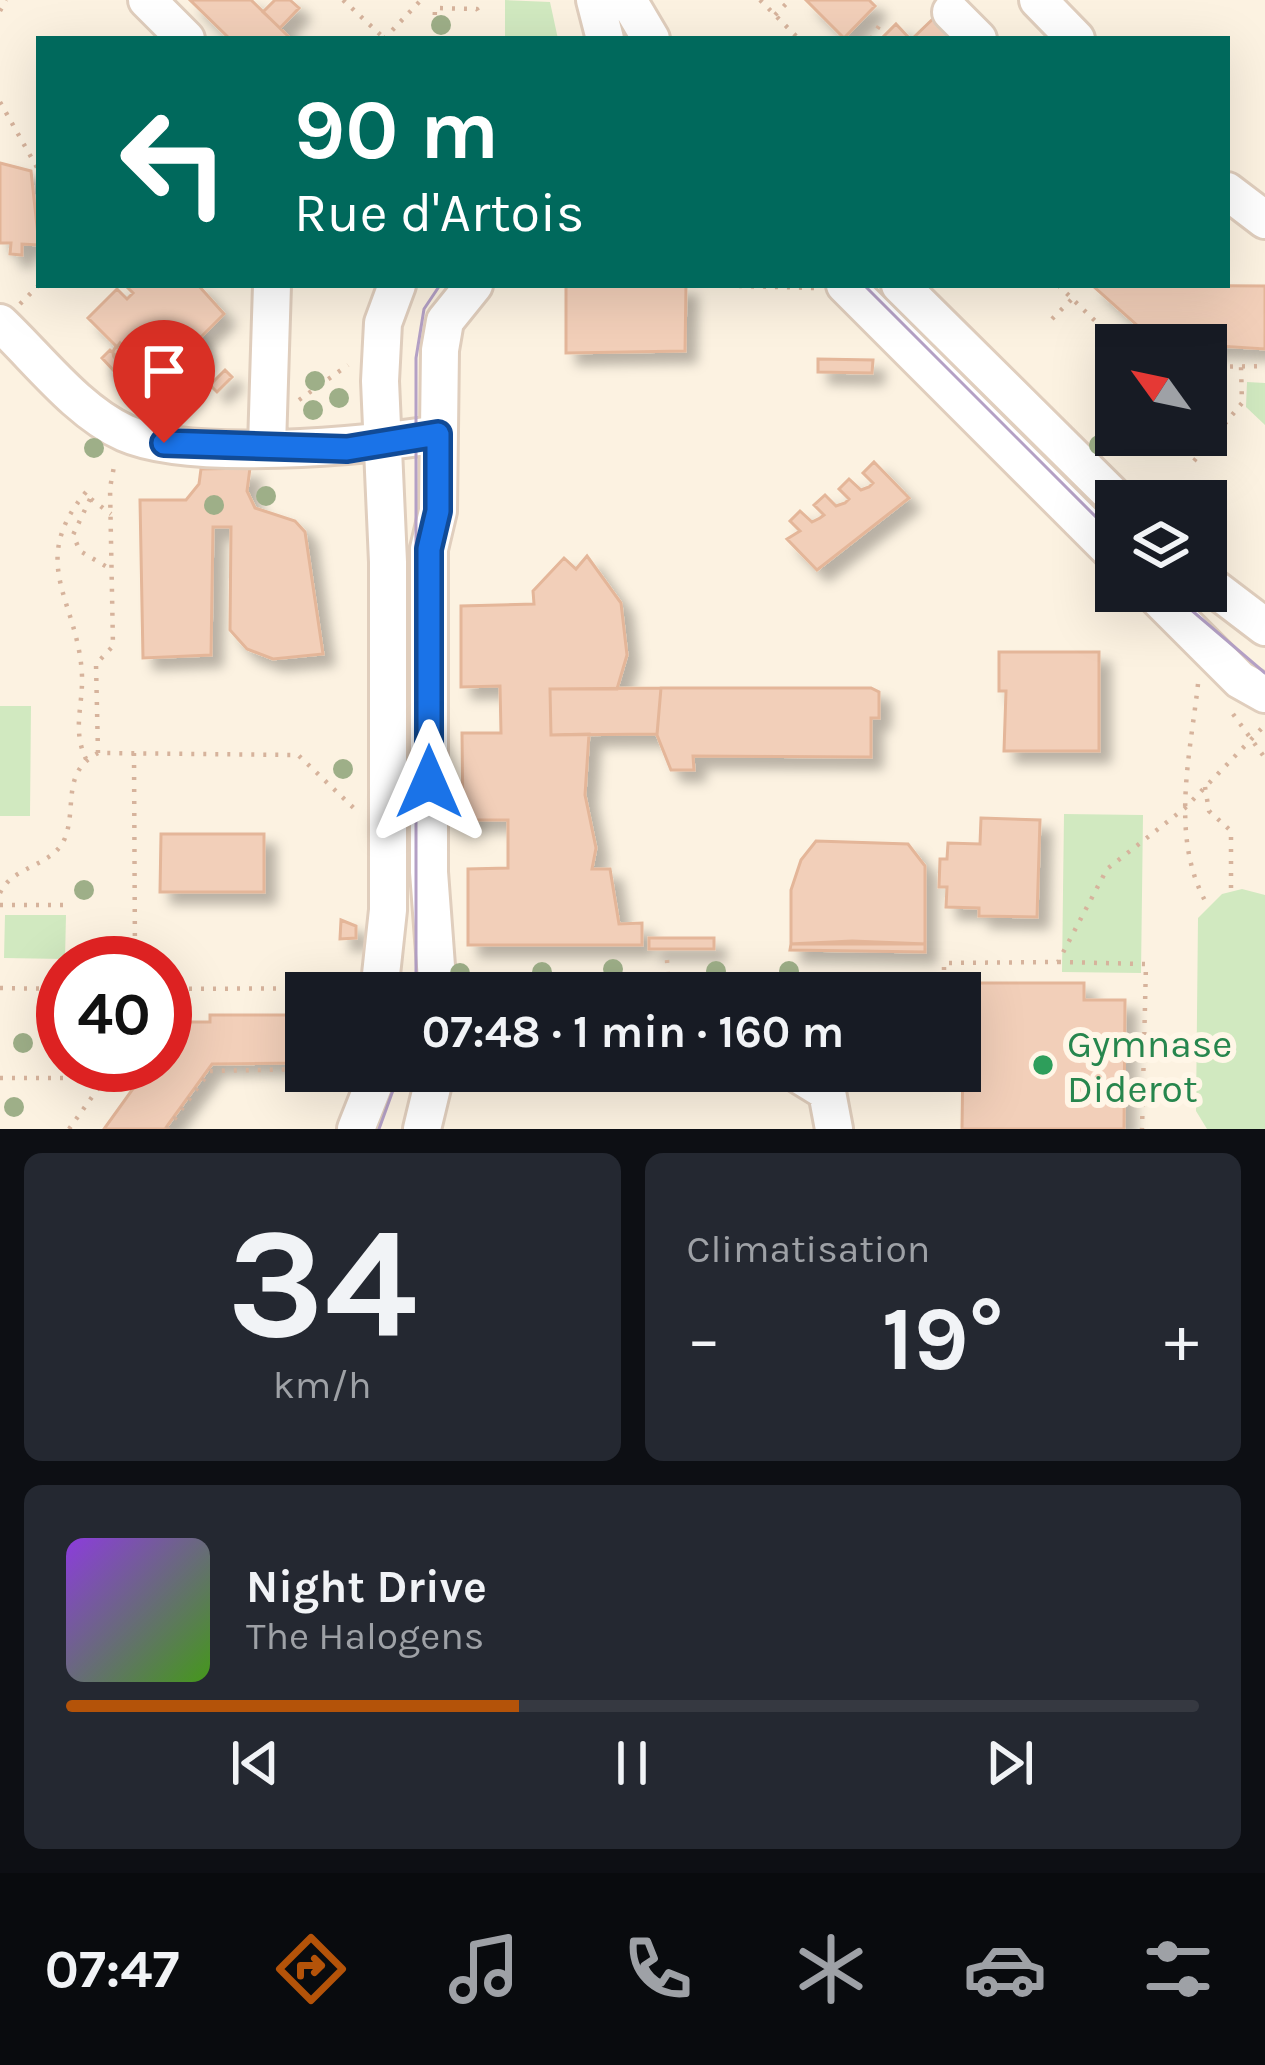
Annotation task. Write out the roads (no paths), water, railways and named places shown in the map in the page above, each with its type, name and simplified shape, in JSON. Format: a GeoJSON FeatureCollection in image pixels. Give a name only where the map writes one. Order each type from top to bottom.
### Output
{"type":"FeatureCollection","features":[{"type":"Feature","properties":{"kind":"street"},"geometry":{"type":"LineString","coordinates":[[147,0],[183,36]]}},
{"type":"Feature","properties":{"kind":"street"},"geometry":{"type":"LineString","coordinates":[[596,0],[604,36]]}},
{"type":"Feature","properties":{"kind":"street"},"geometry":{"type":"LineString","coordinates":[[628,0],[649,36]]}},
{"type":"Feature","properties":{"kind":"street"},"geometry":{"type":"LineString","coordinates":[[1038,0],[1073,36]]}},
{"type":"Feature","properties":{"kind":"street"},"geometry":{"type":"LineString","coordinates":[[951,12],[975,36]]}},
{"type":"Feature","properties":{"kind":"street"},"geometry":{"type":"LineString","coordinates":[[1230,193],[1265,220]]}},
{"type":"Feature","properties":{"kind":"street"},"geometry":{"type":"LineString","coordinates":[[268,434],[272,288]]}},
{"type":"Feature","properties":{"kind":"street"},"geometry":{"type":"LineString","coordinates":[[382,972],[388,910],[388,562],[380,443],[382,323],[396,288]]}},
{"type":"Feature","properties":{"kind":"street"},"geometry":{"type":"LineString","coordinates":[[442,972],[430,941],[429,549],[438,511],[446,322],[472,288]]}},
{"type":"Feature","properties":{"kind":"street"},"geometry":{"type":"LineString","coordinates":[[848,288],[1095,535]]}},
{"type":"Feature","properties":{"kind":"street"},"geometry":{"type":"LineString","coordinates":[[903,288],[1097,480]]}},
{"type":"Feature","properties":{"kind":"street"},"geometry":{"type":"LineString","coordinates":[[10,314],[100,418],[127,434],[164,443],[268,434],[347,449],[438,434]]}},
{"type":"Feature","properties":{"kind":"street"},"geometry":{"type":"LineString","coordinates":[[1227,598],[1265,626]]}},
{"type":"Feature","properties":{"kind":"street"},"geometry":{"type":"LineString","coordinates":[[1172,612],[1240,680],[1265,694]]}},
{"type":"Feature","properties":{"kind":"street"},"geometry":{"type":"LineString","coordinates":[[356,1129],[371,1092]]}},
{"type":"Feature","properties":{"kind":"street"},"geometry":{"type":"LineString","coordinates":[[422,1129],[431,1092]]}},
{"type":"Feature","properties":{"kind":"street"},"geometry":{"type":"LineString","coordinates":[[827,1092],[834,1129]]}},
{"type":"Feature","properties":{"kind":"tram line"},"geometry":{"type":"LineString","coordinates":[[416,972],[416,358],[424,309],[438,288]]}},
{"type":"Feature","properties":{"kind":"tram line"},"geometry":{"type":"LineString","coordinates":[[867,288],[1095,516]]}},
{"type":"Feature","properties":{"kind":"tram line"},"geometry":{"type":"LineString","coordinates":[[1194,612],[1265,673]]}},
{"type":"Feature","properties":{"kind":"tram line"},"geometry":{"type":"LineString","coordinates":[[379,1129],[392,1092]]}},
{"type":"Feature","properties":{"kind":"place","name":"Gymnase Diderot"},"geometry":{"type":"Point","coordinates":[1043,1065]}}]}
